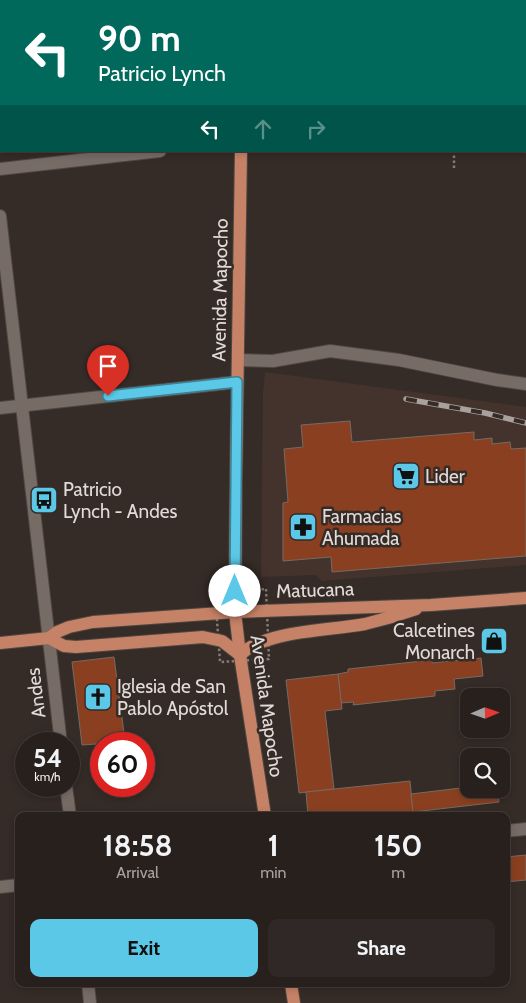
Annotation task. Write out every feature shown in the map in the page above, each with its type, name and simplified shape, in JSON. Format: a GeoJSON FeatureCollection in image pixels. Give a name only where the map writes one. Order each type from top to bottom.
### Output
{"type":"FeatureCollection","features":[{"type":"Feature","properties":{"kind":"main road","name":"Avenida Mapocho"},"geometry":{"type":"LineString","coordinates":[[241,152],[235,612],[264,812]]}},
{"type":"Feature","properties":{"kind":"main road","name":"Matucana"},"geometry":{"type":"LineString","coordinates":[[0,644],[49,638],[57,632],[81,624],[235,612],[526,598]]}},
{"type":"Feature","properties":{"kind":"main road"},"geometry":{"type":"LineString","coordinates":[[240,655],[247,648],[275,637],[365,624],[430,604]]}},
{"type":"Feature","properties":{"kind":"main road","name":"Matucana"},"geometry":{"type":"LineString","coordinates":[[49,638],[64,646],[76,648],[203,637],[222,641],[240,655]]}},
{"type":"Feature","properties":{"kind":"main road"},"geometry":{"type":"LineString","coordinates":[[291,987],[294,1003]]}},
{"type":"Feature","properties":{"kind":"street"},"geometry":{"type":"LineString","coordinates":[[0,169],[151,152]]}},
{"type":"Feature","properties":{"kind":"street","name":"Andes"},"geometry":{"type":"LineString","coordinates":[[0,216],[60,732]]}},
{"type":"Feature","properties":{"kind":"street"},"geometry":{"type":"LineString","coordinates":[[238,360],[273,361],[330,352],[399,360],[526,384]]}},
{"type":"Feature","properties":{"kind":"street"},"geometry":{"type":"LineString","coordinates":[[0,408],[237,382]]}},
{"type":"Feature","properties":{"kind":"street"},"geometry":{"type":"LineString","coordinates":[[67,797],[69,812]]}},
{"type":"Feature","properties":{"kind":"street"},"geometry":{"type":"LineString","coordinates":[[510,831],[526,829]]}},
{"type":"Feature","properties":{"kind":"street"},"geometry":{"type":"LineString","coordinates":[[0,887],[15,885]]}},
{"type":"Feature","properties":{"kind":"street"},"geometry":{"type":"LineString","coordinates":[[88,987],[90,1003]]}},
{"type":"Feature","properties":{"kind":"path"},"geometry":{"type":"LineString","coordinates":[[454,152],[454,168]]}},
{"type":"Feature","properties":{"kind":"shaded area","name":"Lider"},"geometry":{"type":"Polygon","coordinates":[[[265,372],[526,407],[526,565],[322,581],[316,575],[261,577],[263,393],[265,372]]]}},
{"type":"Feature","properties":{"kind":"building","name":"Lider"},"geometry":{"type":"Polygon","coordinates":[[[350,421],[352,442],[474,432],[474,440],[492,438],[492,444],[510,442],[511,449],[526,448],[526,556],[332,572],[331,557],[283,561],[283,503],[288,502],[284,449],[303,447],[301,425],[350,421]]]}},
{"type":"Feature","properties":{"kind":"building","name":"Iglesia de San Pablo Apóstol"},"geometry":{"type":"Polygon","coordinates":[[[114,657],[124,732],[90,732],[90,744],[82,745],[72,662],[114,657]]]}},
{"type":"Feature","properties":{"kind":"building"},"geometry":{"type":"Polygon","coordinates":[[[481,658],[483,676],[454,679],[455,689],[435,691],[435,696],[353,705],[354,702],[341,703],[338,674],[348,672],[348,669],[432,660],[432,663],[481,658]]]}},
{"type":"Feature","properties":{"kind":"building"},"geometry":{"type":"Polygon","coordinates":[[[338,674],[342,709],[325,711],[334,789],[299,793],[286,680],[338,674]]]}},
{"type":"Feature","properties":{"kind":"building"},"geometry":{"type":"Polygon","coordinates":[[[410,781],[413,812],[308,812],[306,792],[410,781]]]}},
{"type":"Feature","properties":{"kind":"building"},"geometry":{"type":"Polygon","coordinates":[[[460,788],[460,798],[498,798],[499,802],[413,812],[411,794],[460,788]]]}},
{"type":"Feature","properties":{"kind":"building"},"geometry":{"type":"Polygon","coordinates":[[[526,855],[526,880],[510,882],[510,857],[526,855]]]}},
{"type":"Feature","properties":{"kind":"railway"},"geometry":{"type":"LineString","coordinates":[[406,399],[485,413],[526,423]]}},
{"type":"Feature","properties":{"kind":"place","name":"Lider"},"geometry":{"type":"Point","coordinates":[406,476]}},
{"type":"Feature","properties":{"kind":"place","name":"Patricio Lynch - Andes"},"geometry":{"type":"Point","coordinates":[44,500]}},
{"type":"Feature","properties":{"kind":"place","name":"Farmacias Ahumada"},"geometry":{"type":"Point","coordinates":[303,527]}},
{"type":"Feature","properties":{"kind":"place","name":"Calcetines Monarch"},"geometry":{"type":"Point","coordinates":[494,641]}},
{"type":"Feature","properties":{"kind":"place","name":"Iglesia de San Pablo Apóstol"},"geometry":{"type":"Point","coordinates":[98,697]}},
{"type":"Feature","properties":{"kind":"route"},"geometry":{"type":"LineString","coordinates":[[108,396],[237,382],[235,591]]}}]}
